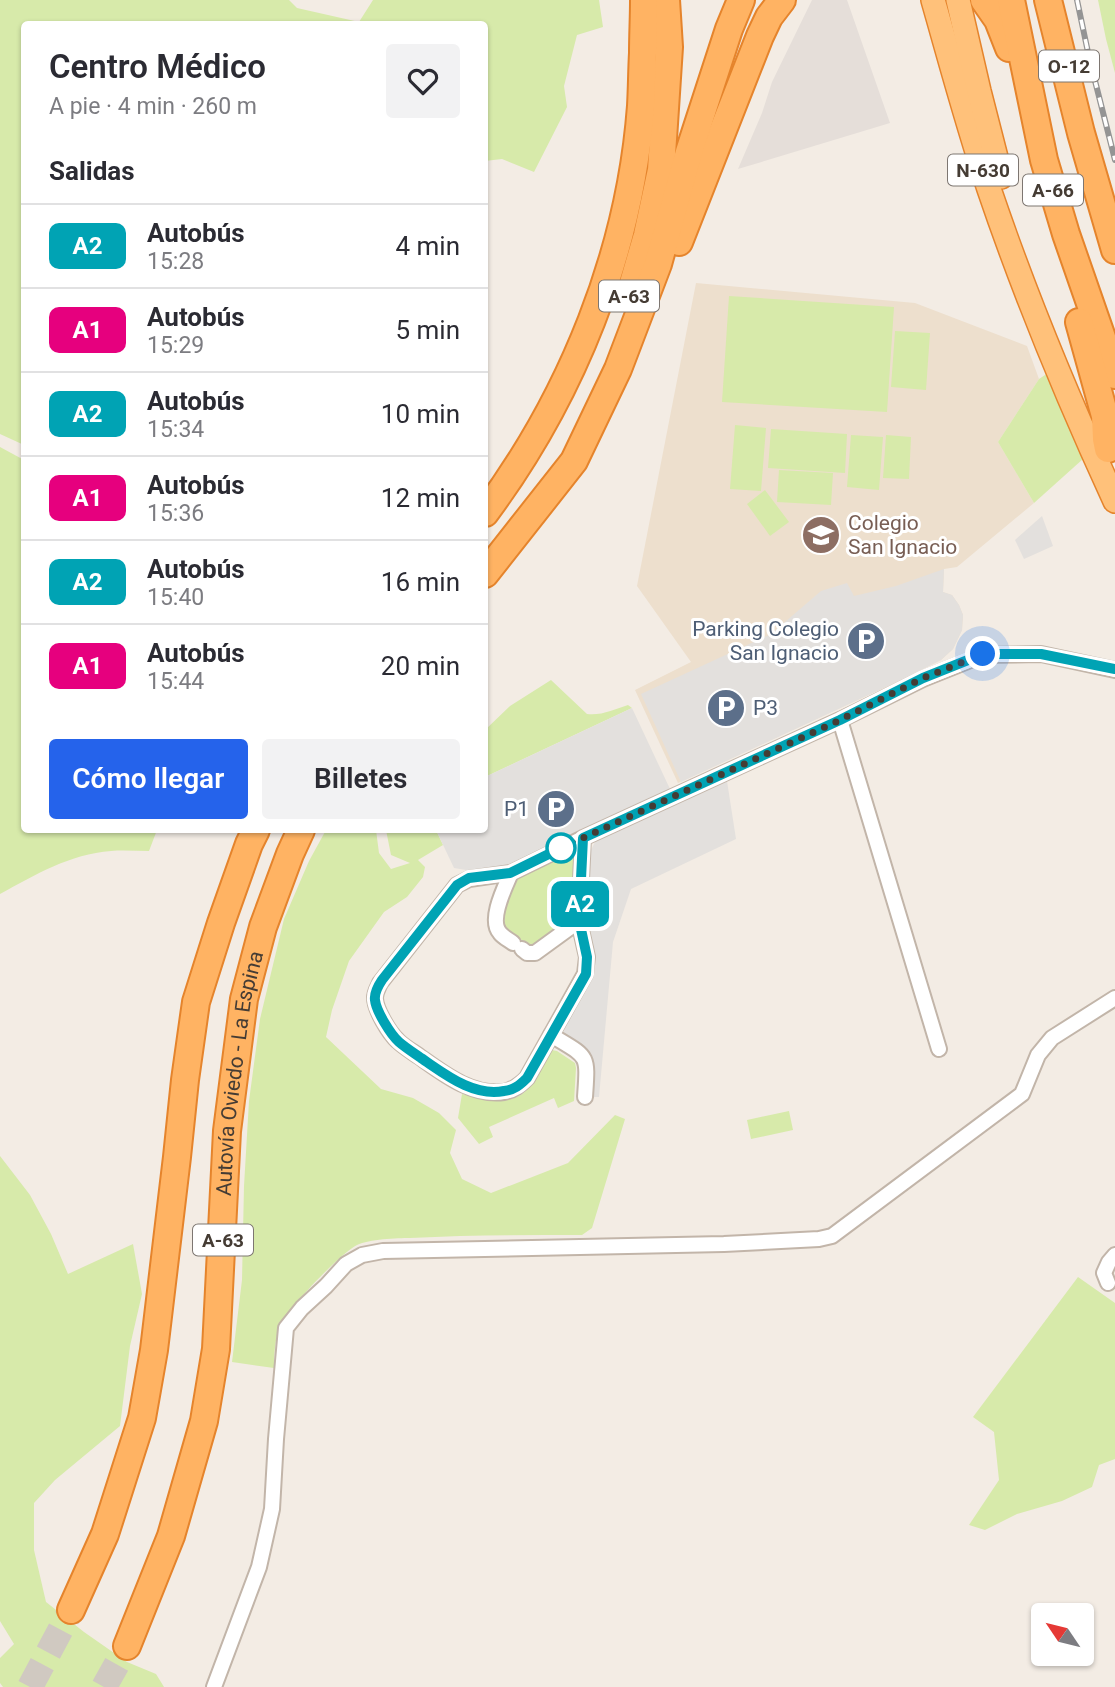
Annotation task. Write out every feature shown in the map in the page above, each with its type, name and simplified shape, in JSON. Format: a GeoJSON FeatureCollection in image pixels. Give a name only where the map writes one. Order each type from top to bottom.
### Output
{"type":"FeatureCollection","features":[{"type":"Feature","properties":{"kind":"highway","name":"A-63"},"geometry":{"type":"LineString","coordinates":[[488,509],[541,426],[576,357],[600,300],[620,231],[632,172],[641,107],[644,0]]}},
{"type":"Feature","properties":{"kind":"highway","name":"A-63"},"geometry":{"type":"LineString","coordinates":[[488,553],[518,513],[569,434],[599,371],[628,299],[647,235],[661,170],[669,47],[666,0]]}},
{"type":"Feature","properties":{"kind":"highway"},"geometry":{"type":"LineString","coordinates":[[574,461],[618,369],[658,264],[689,152],[741,0]]}},
{"type":"Feature","properties":{"kind":"highway"},"geometry":{"type":"LineString","coordinates":[[488,570],[574,461],[605,411],[635,352],[760,36],[782,0]]}},
{"type":"Feature","properties":{"kind":"highway","name":"N-630"},"geometry":{"type":"LineString","coordinates":[[933,0],[989,189],[1078,421],[1115,501]]}},
{"type":"Feature","properties":{"kind":"highway","name":"A-66"},"geometry":{"type":"LineString","coordinates":[[1011,0],[1044,160],[1066,234],[1115,375]]}},
{"type":"Feature","properties":{"kind":"highway","name":"A-66"},"geometry":{"type":"LineString","coordinates":[[1048,0],[1081,133],[1115,250]]}},
{"type":"Feature","properties":{"kind":"highway","name":"O-12"},"geometry":{"type":"LineString","coordinates":[[1058,0],[1081,133]]}},
{"type":"Feature","properties":{"kind":"highway"},"geometry":{"type":"LineString","coordinates":[[968,3],[998,20],[1044,160]]}},
{"type":"Feature","properties":{"kind":"highway","name":"N-630"},"geometry":{"type":"LineString","coordinates":[[968,3],[979,91],[1044,336]]}},
{"type":"Feature","properties":{"kind":"highway"},"geometry":{"type":"LineString","coordinates":[[1066,234],[1079,321],[1105,416],[1108,449]]}},
{"type":"Feature","properties":{"kind":"highway","name":"A-63"},"geometry":{"type":"LineString","coordinates":[[71,1611],[105,1534],[142,1418],[154,1350],[184,1080],[196,1002],[221,923],[255,833]]}},
{"type":"Feature","properties":{"kind":"highway","name":"Autovía Oviedo - La Espina"},"geometry":{"type":"LineString","coordinates":[[127,1646],[171,1536],[204,1421],[216,1349],[227,1131],[244,999],[263,927],[300,833]]}},
{"type":"Feature","properties":{"kind":"street"},"geometry":{"type":"LineString","coordinates":[[583,838],[579,920],[587,957],[586,974],[527,1078],[518,1087],[504,1091],[487,1091],[466,1086],[397,1041],[387,1027],[375,1000],[376,991],[457,885],[469,878],[510,873],[583,838],[840,720],[923,678],[983,654],[1041,654],[1115,670]]}},
{"type":"Feature","properties":{"kind":"street"},"geometry":{"type":"LineString","coordinates":[[840,720],[939,1049]]}},
{"type":"Feature","properties":{"kind":"street"},"geometry":{"type":"LineString","coordinates":[[510,873],[495,923],[499,932],[527,953],[535,953],[579,920]]}},
{"type":"Feature","properties":{"kind":"street"},"geometry":{"type":"LineString","coordinates":[[214,1687],[260,1567],[272,1509],[286,1328],[346,1264],[362,1255],[383,1251],[724,1244],[832,1236],[1021,1094],[1038,1055],[1052,1038],[1115,998]]}},
{"type":"Feature","properties":{"kind":"street"},"geometry":{"type":"LineString","coordinates":[[551,1035],[584,1056],[587,1065],[585,1097]]}},
{"type":"Feature","properties":{"kind":"street"},"geometry":{"type":"LineString","coordinates":[[1108,1283],[1104,1273],[1115,1255]]}},
{"type":"Feature","properties":{"kind":"shaded area"},"geometry":{"type":"Polygon","coordinates":[[[812,0],[847,0],[890,123],[738,169],[772,82],[812,0]]]}},
{"type":"Feature","properties":{"kind":"shaded area","name":"Colegio San Ignacio"},"geometry":{"type":"Polygon","coordinates":[[[696,283],[915,303],[1027,346],[1039,379],[998,442],[1034,503],[957,567],[944,569],[943,592],[952,595],[963,615],[962,630],[953,649],[941,660],[905,678],[678,783],[635,690],[691,662],[637,586],[696,283]]]}},
{"type":"Feature","properties":{"kind":"shaded area"},"geometry":{"type":"Polygon","coordinates":[[[1042,516],[1053,546],[1024,559],[1015,540],[1042,516]]]}},
{"type":"Feature","properties":{"kind":"shaded area"},"geometry":{"type":"Polygon","coordinates":[[[944,569],[943,592],[952,595],[963,615],[962,630],[953,649],[941,660],[681,782],[641,694],[771,634],[821,591],[847,583],[854,596],[896,586],[944,569]]]}},
{"type":"Feature","properties":{"kind":"shaded area","name":"P1"},"geometry":{"type":"Polygon","coordinates":[[[632,708],[670,789],[503,869],[478,872],[454,868],[437,833],[488,833],[488,776],[632,708]]]}},
{"type":"Feature","properties":{"kind":"shaded area"},"geometry":{"type":"Polygon","coordinates":[[[727,781],[736,839],[631,889],[613,942],[599,1097],[579,1097],[581,1064],[576,1043],[558,1030],[580,997],[590,852],[595,842],[608,833],[727,781]]]}},
{"type":"Feature","properties":{"kind":"green space"},"geometry":{"type":"Polygon","coordinates":[[[0,0],[289,0],[297,8],[355,21],[21,21],[21,444],[0,434],[0,0]]]}},
{"type":"Feature","properties":{"kind":"green space"},"geometry":{"type":"Polygon","coordinates":[[[373,0],[599,0],[603,27],[577,35],[564,86],[567,107],[534,172],[502,159],[488,161],[488,21],[360,21],[373,0]]]}},
{"type":"Feature","properties":{"kind":"green space"},"geometry":{"type":"Polygon","coordinates":[[[1098,0],[1115,0],[1115,73],[1106,39],[1098,0]]]}},
{"type":"Feature","properties":{"kind":"green space"},"geometry":{"type":"Polygon","coordinates":[[[729,296],[894,307],[887,412],[722,402],[729,296]]]}},
{"type":"Feature","properties":{"kind":"green space"},"geometry":{"type":"Polygon","coordinates":[[[895,331],[930,333],[926,390],[891,387],[895,331]]]}},
{"type":"Feature","properties":{"kind":"green space"},"geometry":{"type":"Polygon","coordinates":[[[1048,373],[1083,459],[1034,503],[998,442],[1039,379],[1048,373]]]}},
{"type":"Feature","properties":{"kind":"green space"},"geometry":{"type":"Polygon","coordinates":[[[735,425],[766,428],[761,491],[730,489],[735,425]]]}},
{"type":"Feature","properties":{"kind":"green space"},"geometry":{"type":"Polygon","coordinates":[[[771,429],[847,434],[845,473],[768,468],[771,429]]]}},
{"type":"Feature","properties":{"kind":"green space"},"geometry":{"type":"Polygon","coordinates":[[[851,435],[883,437],[879,490],[847,487],[851,435]]]}},
{"type":"Feature","properties":{"kind":"green space"},"geometry":{"type":"Polygon","coordinates":[[[886,435],[911,437],[909,479],[883,478],[886,435]]]}},
{"type":"Feature","properties":{"kind":"green space"},"geometry":{"type":"Polygon","coordinates":[[[0,447],[21,458],[21,833],[156,833],[149,851],[111,851],[81,856],[53,866],[0,894],[0,447]]]}},
{"type":"Feature","properties":{"kind":"green space"},"geometry":{"type":"Polygon","coordinates":[[[779,470],[833,473],[831,505],[777,502],[779,470]]]}},
{"type":"Feature","properties":{"kind":"green space"},"geometry":{"type":"Polygon","coordinates":[[[765,490],[789,522],[770,536],[747,504],[765,490]]]}},
{"type":"Feature","properties":{"kind":"green space"},"geometry":{"type":"Polygon","coordinates":[[[551,680],[587,714],[603,713],[628,705],[632,708],[488,776],[488,727],[510,706],[551,680]]]}},
{"type":"Feature","properties":{"kind":"green space"},"geometry":{"type":"Polygon","coordinates":[[[324,833],[376,833],[379,853],[391,869],[410,863],[391,855],[387,833],[437,833],[443,845],[418,860],[425,867],[423,877],[407,897],[384,912],[349,961],[326,1037],[381,1089],[413,1098],[439,1113],[456,1130],[450,1153],[462,1179],[491,1193],[568,1163],[615,1115],[625,1119],[592,1228],[582,1235],[398,1238],[357,1245],[327,1270],[285,1318],[277,1336],[274,1368],[232,1362],[242,1280],[249,1101],[260,1019],[284,919],[324,833]]]}},
{"type":"Feature","properties":{"kind":"green space"},"geometry":{"type":"Polygon","coordinates":[[[568,856],[575,863],[569,914],[557,931],[532,947],[528,946],[506,932],[501,921],[509,892],[514,882],[525,873],[568,856]]]}},
{"type":"Feature","properties":{"kind":"green space"},"geometry":{"type":"Polygon","coordinates":[[[552,1050],[575,1063],[574,1101],[558,1108],[554,1098],[489,1127],[493,1137],[479,1144],[458,1118],[462,1094],[498,1100],[515,1098],[529,1087],[552,1050]]]}},
{"type":"Feature","properties":{"kind":"green space"},"geometry":{"type":"Polygon","coordinates":[[[789,1111],[793,1130],[751,1139],[747,1120],[789,1111]]]}},
{"type":"Feature","properties":{"kind":"green space"},"geometry":{"type":"Polygon","coordinates":[[[0,1156],[30,1195],[68,1274],[133,1244],[142,1294],[130,1346],[120,1426],[55,1480],[34,1503],[34,1550],[46,1602],[127,1662],[156,1674],[164,1687],[3,1687],[0,1683],[0,1658],[14,1644],[0,1621],[0,1156]]]}},
{"type":"Feature","properties":{"kind":"green space"},"geometry":{"type":"Polygon","coordinates":[[[1078,1277],[1115,1303],[1115,1459],[1099,1465],[1092,1487],[1062,1501],[1017,1514],[985,1530],[969,1525],[999,1480],[994,1432],[973,1417],[1078,1277]]]}},
{"type":"Feature","properties":{"kind":"tunnel"},"geometry":{"type":"LineString","coordinates":[[30,1687],[71,1610]]}},
{"type":"Feature","properties":{"kind":"tunnel"},"geometry":{"type":"LineString","coordinates":[[104,1687],[127,1646]]}},
{"type":"Feature","properties":{"kind":"railway"},"geometry":{"type":"LineString","coordinates":[[1077,0],[1115,160]]}},
{"type":"Feature","properties":{"kind":"bus line","name":"A2"},"geometry":{"type":"LineString","coordinates":[[561,848],[510,873],[469,878],[457,885],[376,991],[375,1000],[381,1015],[397,1041],[466,1086],[487,1091],[504,1091],[518,1087],[527,1078],[586,974],[587,957],[579,920],[583,838],[840,720],[923,678],[983,654],[1041,654],[1115,669]]}},
{"type":"Feature","properties":{"kind":"place","name":"Colegio San Ignacio"},"geometry":{"type":"Point","coordinates":[821,535]}},
{"type":"Feature","properties":{"kind":"place","name":"Parking Colegio San Ignacio"},"geometry":{"type":"Point","coordinates":[866,641]}},
{"type":"Feature","properties":{"kind":"place","name":"P3"},"geometry":{"type":"Point","coordinates":[726,708]}},
{"type":"Feature","properties":{"kind":"place","name":"P1"},"geometry":{"type":"Point","coordinates":[556,809]}},
{"type":"Feature","properties":{"kind":"route"},"geometry":{"type":"LineString","coordinates":[[561,848],[840,720],[923,678],[983,654]]}}]}
